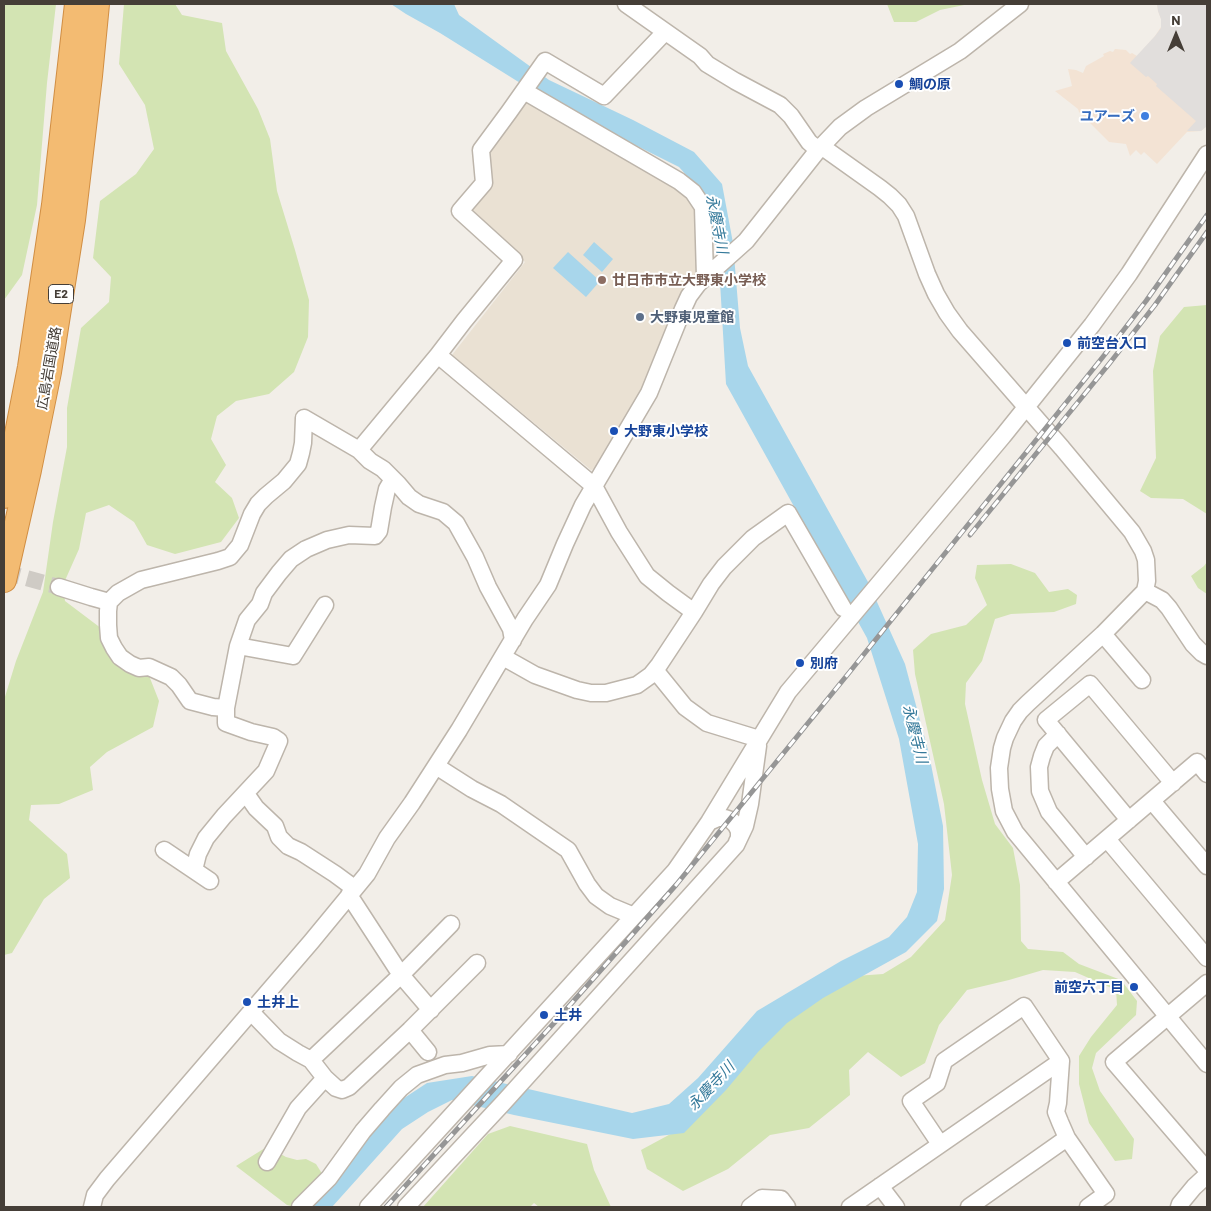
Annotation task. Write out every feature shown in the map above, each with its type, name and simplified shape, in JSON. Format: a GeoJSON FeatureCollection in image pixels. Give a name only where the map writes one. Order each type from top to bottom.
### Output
{"type":"FeatureCollection","features":[{"type":"Feature","properties":{"kind":"highway","name":"広島岩国道路"},"geometry":{"type":"LineString","coordinates":[[4,496],[30,367],[54,205],[77,4]]}},
{"type":"Feature","properties":{"kind":"highway","name":"広島岩国道路"},"geometry":{"type":"LineString","coordinates":[[4,580],[49,372],[72,220],[97,4]]}},
{"type":"Feature","properties":{"kind":"street"},"geometry":{"type":"LineString","coordinates":[[626,4],[700,56],[707,64],[780,104],[810,142],[880,188],[899,205],[906,216],[927,274],[947,313],[960,332],[1062,448],[1138,541],[1146,560],[1147,581],[1144,592],[1104,634],[1020,711],[1009,730],[1002,748],[999,777],[1001,800],[1004,811],[1015,832],[1207,1064]]}},
{"type":"Feature","properties":{"kind":"street"},"geometry":{"type":"LineString","coordinates":[[92,1207],[95,1195],[107,1179],[367,874],[388,838],[460,730],[526,618],[548,585],[583,505],[649,393],[683,309],[689,296],[698,284],[751,236],[819,148],[840,127],[852,117],[960,51],[1020,4]]}},
{"type":"Feature","properties":{"kind":"street"},"geometry":{"type":"LineString","coordinates":[[359,450],[438,356],[514,260],[460,211],[484,183],[481,150],[545,61],[604,96],[665,32]]}},
{"type":"Feature","properties":{"kind":"street"},"geometry":{"type":"LineString","coordinates":[[524,91],[679,181],[694,192],[703,207],[707,275]]}},
{"type":"Feature","properties":{"kind":"street"},"geometry":{"type":"LineString","coordinates":[[368,1207],[675,871],[710,822],[788,692],[846,615],[878,586],[1026,408],[1102,312],[1125,281],[1207,154]]}},
{"type":"Feature","properties":{"kind":"street"},"geometry":{"type":"LineString","coordinates":[[438,356],[594,486],[619,532],[647,576],[694,612]]}},
{"type":"Feature","properties":{"kind":"street"},"geometry":{"type":"LineString","coordinates":[[226,708],[194,703],[190,701],[171,677],[149,667],[139,668],[120,657],[110,638],[108,611],[110,602],[118,593],[141,580],[230,557],[240,545],[258,504],[284,481],[298,464],[303,443],[304,418],[359,450],[370,461],[383,469],[408,497],[419,504],[443,512],[456,523],[512,629],[513,640]]}},
{"type":"Feature","properties":{"kind":"street"},"geometry":{"type":"LineString","coordinates":[[194,870],[198,854],[206,838],[266,771],[279,741],[273,737],[226,723],[226,708],[238,646],[247,620],[260,604],[264,593],[290,560],[306,549],[328,540],[349,535],[375,536],[379,531],[387,489],[393,479]]}},
{"type":"Feature","properties":{"kind":"street"},"geometry":{"type":"LineString","coordinates":[[503,657],[535,675],[591,693],[606,693],[637,685],[655,670],[711,584],[729,562],[753,538],[788,513],[846,615]]}},
{"type":"Feature","properties":{"kind":"street"},"geometry":{"type":"LineString","coordinates":[[60,587],[110,602]]}},
{"type":"Feature","properties":{"kind":"street"},"geometry":{"type":"LineString","coordinates":[[1144,592],[1162,600],[1193,644],[1207,656]]}},
{"type":"Feature","properties":{"kind":"street"},"geometry":{"type":"LineString","coordinates":[[238,646],[293,656],[325,605]]}},
{"type":"Feature","properties":{"kind":"street"},"geometry":{"type":"LineString","coordinates":[[1104,634],[1142,680]]}},
{"type":"Feature","properties":{"kind":"street"},"geometry":{"type":"LineString","coordinates":[[655,670],[685,707],[707,724],[759,739]]}},
{"type":"Feature","properties":{"kind":"street"},"geometry":{"type":"LineString","coordinates":[[1129,820],[1046,720],[1090,684],[1173,783]]}},
{"type":"Feature","properties":{"kind":"street"},"geometry":{"type":"LineString","coordinates":[[1058,734],[1046,746],[1042,756],[1039,767],[1040,790],[1049,812],[1086,857]]}},
{"type":"Feature","properties":{"kind":"street"},"geometry":{"type":"LineString","coordinates":[[406,1207],[736,846],[750,804],[759,739]]}},
{"type":"Feature","properties":{"kind":"street"},"geometry":{"type":"LineString","coordinates":[[1056,882],[1197,762],[1207,774]]}},
{"type":"Feature","properties":{"kind":"street"},"geometry":{"type":"LineString","coordinates":[[436,766],[472,789],[501,804],[568,850],[596,896],[610,906],[634,916]]}},
{"type":"Feature","properties":{"kind":"street"},"geometry":{"type":"LineString","coordinates":[[249,798],[256,808],[275,826],[279,838],[288,846],[335,874],[352,892],[400,975],[431,1010]]}},
{"type":"Feature","properties":{"kind":"street"},"geometry":{"type":"LineString","coordinates":[[1152,800],[1207,866]]}},
{"type":"Feature","properties":{"kind":"street"},"geometry":{"type":"LineString","coordinates":[[710,822],[718,818],[731,820],[739,831],[736,846]]}},
{"type":"Feature","properties":{"kind":"street"},"geometry":{"type":"LineString","coordinates":[[1107,839],[1207,958]]}},
{"type":"Feature","properties":{"kind":"street"},"geometry":{"type":"LineString","coordinates":[[164,850],[210,881]]}},
{"type":"Feature","properties":{"kind":"street"},"geometry":{"type":"LineString","coordinates":[[311,1060],[451,924]]}},
{"type":"Feature","properties":{"kind":"street"},"geometry":{"type":"LineString","coordinates":[[251,1012],[279,1041],[311,1060],[325,1078],[336,1088],[342,1090],[349,1087],[410,1030],[477,963]]}},
{"type":"Feature","properties":{"kind":"street"},"geometry":{"type":"LineString","coordinates":[[1207,983],[1114,1062],[1207,1170]]}},
{"type":"Feature","properties":{"kind":"street"},"geometry":{"type":"LineString","coordinates":[[940,1144],[911,1102],[937,1083],[944,1061],[1024,1006],[1061,1061],[1056,1112],[1067,1138],[1106,1194],[1088,1207]]}},
{"type":"Feature","properties":{"kind":"street"},"geometry":{"type":"LineString","coordinates":[[410,1030],[428,1052]]}},
{"type":"Feature","properties":{"kind":"street"},"geometry":{"type":"LineString","coordinates":[[300,1207],[330,1178],[363,1131],[382,1108],[400,1088],[417,1075],[445,1065],[509,1054]]}},
{"type":"Feature","properties":{"kind":"street"},"geometry":{"type":"LineString","coordinates":[[850,1207],[1061,1061]]}},
{"type":"Feature","properties":{"kind":"street"},"geometry":{"type":"LineString","coordinates":[[267,1162],[298,1108],[325,1078]]}},
{"type":"Feature","properties":{"kind":"street"},"geometry":{"type":"LineString","coordinates":[[969,1207],[1067,1138]]}},
{"type":"Feature","properties":{"kind":"street"},"geometry":{"type":"LineString","coordinates":[[1179,1207],[1194,1187],[1207,1175]]}},
{"type":"Feature","properties":{"kind":"street"},"geometry":{"type":"LineString","coordinates":[[880,1186],[896,1207]]}},
{"type":"Feature","properties":{"kind":"street"},"geometry":{"type":"LineString","coordinates":[[750,1207],[762,1198],[781,1199],[787,1207]]}},
{"type":"Feature","properties":{"kind":"shaded area"},"geometry":{"type":"Polygon","coordinates":[[[1157,4],[1207,4],[1207,126],[1201,131],[1187,132],[1157,164],[1144,152],[1141,155],[1136,150],[1130,156],[1126,144],[1109,142],[1078,109],[1055,91],[1072,86],[1068,69],[1083,73],[1086,66],[1110,51],[1113,52],[1115,49],[1126,50],[1130,54],[1132,53],[1137,56],[1161,27],[1157,4]]]}},
{"type":"Feature","properties":{"kind":"shaded area"},"geometry":{"type":"Polygon","coordinates":[[[1157,4],[1207,4],[1207,126],[1201,131],[1187,131],[1196,121],[1156,86],[1157,84],[1148,76],[1146,77],[1130,63],[1161,28],[1157,4]]]}},
{"type":"Feature","properties":{"kind":"shaded area","name":"廿日市市立大野東小学校"},"geometry":{"type":"Polygon","coordinates":[[[524,100],[677,188],[697,203],[700,269],[644,395],[598,468],[591,470],[452,355],[525,262],[470,212],[489,183],[491,146],[524,100]]]}},
{"type":"Feature","properties":{"kind":"green space"},"geometry":{"type":"Polygon","coordinates":[[[4,4],[56,4],[47,83],[37,205],[22,275],[4,300],[4,4]]]}},
{"type":"Feature","properties":{"kind":"green space"},"geometry":{"type":"Polygon","coordinates":[[[124,4],[175,4],[182,15],[222,23],[226,51],[258,109],[270,139],[277,191],[309,300],[308,337],[294,372],[269,394],[236,401],[217,416],[211,439],[226,465],[215,482],[232,498],[239,518],[221,542],[175,554],[147,545],[134,522],[109,505],[86,513],[79,549],[63,585],[65,601],[114,638],[146,668],[159,701],[153,727],[107,752],[90,767],[93,790],[59,804],[31,805],[29,820],[67,854],[70,878],[44,899],[12,953],[4,955],[4,700],[16,661],[43,592],[53,522],[67,447],[67,408],[81,328],[109,302],[111,277],[93,258],[100,201],[136,174],[154,149],[145,105],[119,64],[124,4]]]}},
{"type":"Feature","properties":{"kind":"green space"},"geometry":{"type":"Polygon","coordinates":[[[887,4],[969,4],[940,10],[916,22],[894,22],[887,4]]]}},
{"type":"Feature","properties":{"kind":"green space"},"geometry":{"type":"Polygon","coordinates":[[[1207,305],[1207,514],[1183,499],[1151,498],[1140,491],[1156,458],[1153,371],[1160,336],[1184,307],[1207,305]]]}},
{"type":"Feature","properties":{"kind":"green space"},"geometry":{"type":"Polygon","coordinates":[[[1207,562],[1207,594],[1198,588],[1191,576],[1207,562]]]}},
{"type":"Feature","properties":{"kind":"green space"},"geometry":{"type":"Polygon","coordinates":[[[1011,564],[1035,573],[1049,592],[1068,589],[1077,595],[1076,604],[1054,612],[1011,614],[995,619],[982,661],[966,683],[965,704],[982,780],[995,824],[1013,848],[1020,885],[1021,941],[1028,949],[1063,952],[1079,964],[1121,980],[1137,1001],[1136,1015],[1096,1053],[1092,1068],[1100,1091],[1134,1139],[1132,1159],[1115,1161],[1089,1123],[1079,1084],[1079,1056],[1091,1037],[1117,1005],[1116,990],[1075,972],[1043,970],[967,990],[939,1025],[925,1063],[901,1077],[868,1052],[849,1070],[850,1095],[809,1128],[770,1135],[728,1169],[683,1191],[647,1169],[641,1150],[678,1130],[828,978],[883,974],[911,957],[945,920],[952,875],[944,804],[915,674],[913,650],[931,634],[966,625],[987,605],[975,578],[977,565],[1011,564]]]}},
{"type":"Feature","properties":{"kind":"green space"},"geometry":{"type":"Polygon","coordinates":[[[510,1126],[587,1144],[594,1170],[611,1207],[539,1207],[534,1203],[530,1207],[423,1207],[488,1134],[510,1126]]]}},
{"type":"Feature","properties":{"kind":"green space"},"geometry":{"type":"Polygon","coordinates":[[[268,1147],[286,1157],[297,1160],[306,1159],[316,1164],[321,1172],[321,1177],[297,1204],[287,1205],[236,1166],[268,1147]]]}},
{"type":"Feature","properties":{"kind":"water","name":"永慶寺川"},"geometry":{"type":"Polygon","coordinates":[[[391,4],[454,4],[459,15],[549,80],[633,120],[694,152],[722,184],[733,243],[740,328],[748,366],[868,582],[905,664],[929,754],[943,826],[944,889],[937,921],[906,952],[823,998],[787,1023],[684,1133],[633,1139],[514,1115],[452,1100],[428,1112],[402,1129],[332,1207],[309,1207],[395,1104],[427,1083],[472,1076],[632,1113],[669,1104],[698,1078],[757,1011],[841,961],[889,937],[907,917],[917,892],[918,844],[899,739],[867,638],[726,384],[720,282],[715,240],[706,197],[679,167],[603,129],[517,81],[391,4]]]}},
{"type":"Feature","properties":{"kind":"water"},"geometry":{"type":"Polygon","coordinates":[[[594,242],[613,259],[602,272],[583,255],[594,242]]]}},
{"type":"Feature","properties":{"kind":"water"},"geometry":{"type":"Polygon","coordinates":[[[568,252],[600,281],[586,297],[553,268],[568,252]]]}},
{"type":"Feature","properties":{"kind":"tunnel"},"geometry":{"type":"LineString","coordinates":[[4,572],[59,587]]}},
{"type":"Feature","properties":{"kind":"railway"},"geometry":{"type":"LineString","coordinates":[[386,1207],[555,1022],[676,885],[1102,358],[1146,301],[1207,215]]}},
{"type":"Feature","properties":{"kind":"railway"},"geometry":{"type":"LineString","coordinates":[[970,535],[1109,364],[1155,305],[1207,232]]}},
{"type":"Feature","properties":{"kind":"place","name":"鯛の原"},"geometry":{"type":"Point","coordinates":[899,84]}},
{"type":"Feature","properties":{"kind":"place","name":"ユアーズ"},"geometry":{"type":"Point","coordinates":[1145,116]}},
{"type":"Feature","properties":{"kind":"place","name":"廿日市市立大野東小学校"},"geometry":{"type":"Point","coordinates":[602,280]}},
{"type":"Feature","properties":{"kind":"place","name":"大野東児童館"},"geometry":{"type":"Point","coordinates":[640,317]}},
{"type":"Feature","properties":{"kind":"place","name":"前空台入口"},"geometry":{"type":"Point","coordinates":[1067,343]}},
{"type":"Feature","properties":{"kind":"place","name":"大野東小学校"},"geometry":{"type":"Point","coordinates":[614,431]}},
{"type":"Feature","properties":{"kind":"place","name":"別府"},"geometry":{"type":"Point","coordinates":[800,663]}},
{"type":"Feature","properties":{"kind":"place","name":"前空六丁目"},"geometry":{"type":"Point","coordinates":[1134,987]}},
{"type":"Feature","properties":{"kind":"place","name":"土井上"},"geometry":{"type":"Point","coordinates":[247,1002]}},
{"type":"Feature","properties":{"kind":"place","name":"土井"},"geometry":{"type":"Point","coordinates":[544,1015]}}]}
